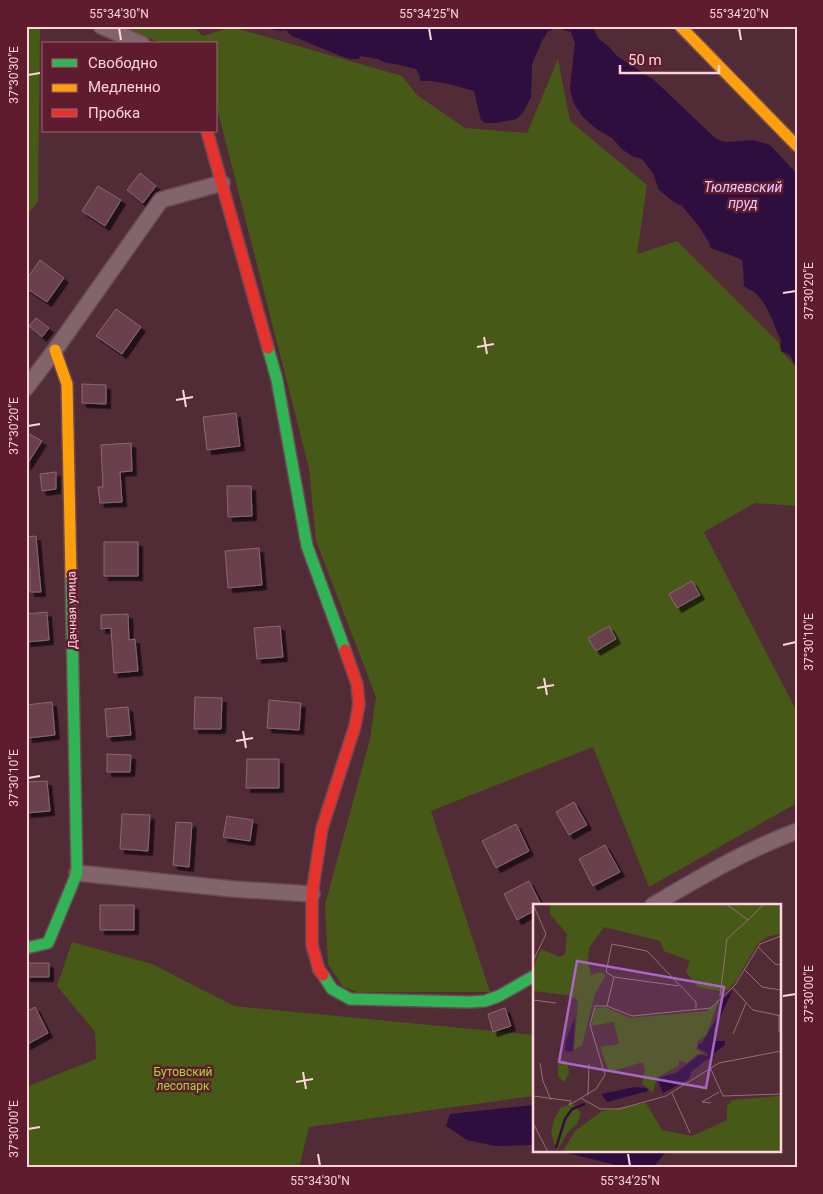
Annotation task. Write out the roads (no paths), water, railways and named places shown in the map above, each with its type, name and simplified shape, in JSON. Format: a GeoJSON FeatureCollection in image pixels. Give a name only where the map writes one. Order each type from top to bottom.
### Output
{"type":"FeatureCollection","features":[{"type":"Feature","properties":{"kind":"street"},"geometry":{"type":"LineString","coordinates":[[102,26],[138,42]]}},
{"type":"Feature","properties":{"kind":"street"},"geometry":{"type":"LineString","coordinates":[[680,26],[797,146]]}},
{"type":"Feature","properties":{"kind":"street"},"geometry":{"type":"LineString","coordinates":[[207,132],[277,380],[307,546],[356,684],[359,704],[355,726],[322,828],[312,894],[312,945],[319,970],[332,989],[350,999],[485,1001],[499,996],[533,977]]}},
{"type":"Feature","properties":{"kind":"street"},"geometry":{"type":"LineString","coordinates":[[26,388],[161,200],[222,183]]}},
{"type":"Feature","properties":{"kind":"street","name":"Дачная улица"},"geometry":{"type":"LineString","coordinates":[[26,948],[48,943],[77,873],[67,384],[55,350]]}},
{"type":"Feature","properties":{"kind":"street"},"geometry":{"type":"LineString","coordinates":[[655,904],[693,881],[764,844],[797,832]]}},
{"type":"Feature","properties":{"kind":"street"},"geometry":{"type":"LineString","coordinates":[[77,873],[233,889],[312,894]]}},
{"type":"Feature","properties":{"kind":"water","name":"Тюляевский пруд"},"geometry":{"type":"Polygon","coordinates":[[[265,26],[592,26],[598,38],[617,56],[654,80],[715,138],[727,142],[754,140],[770,145],[797,174],[797,366],[790,355],[781,351],[781,340],[763,302],[754,292],[744,286],[742,260],[711,248],[698,225],[682,206],[659,190],[653,173],[642,159],[632,156],[623,150],[612,138],[595,128],[582,116],[573,102],[570,88],[575,43],[571,32],[558,28],[548,31],[532,64],[531,97],[524,111],[517,119],[485,123],[481,120],[474,91],[449,84],[420,81],[420,76],[416,69],[361,56],[358,59],[350,59],[292,36],[286,30],[275,30],[265,26]]]}},
{"type":"Feature","properties":{"kind":"water"},"geometry":{"type":"Polygon","coordinates":[[[533,1105],[533,1145],[496,1146],[467,1140],[446,1126],[450,1114],[533,1105]]]}},
{"type":"Feature","properties":{"kind":"water"},"geometry":{"type":"Polygon","coordinates":[[[563,1152],[666,1152],[652,1168],[628,1168],[563,1152]]]}},
{"type":"Feature","properties":{"kind":"park label","name":"Бутовский лесопарк"},"geometry":{"type":"Point","coordinates":[183,1079]}}]}
